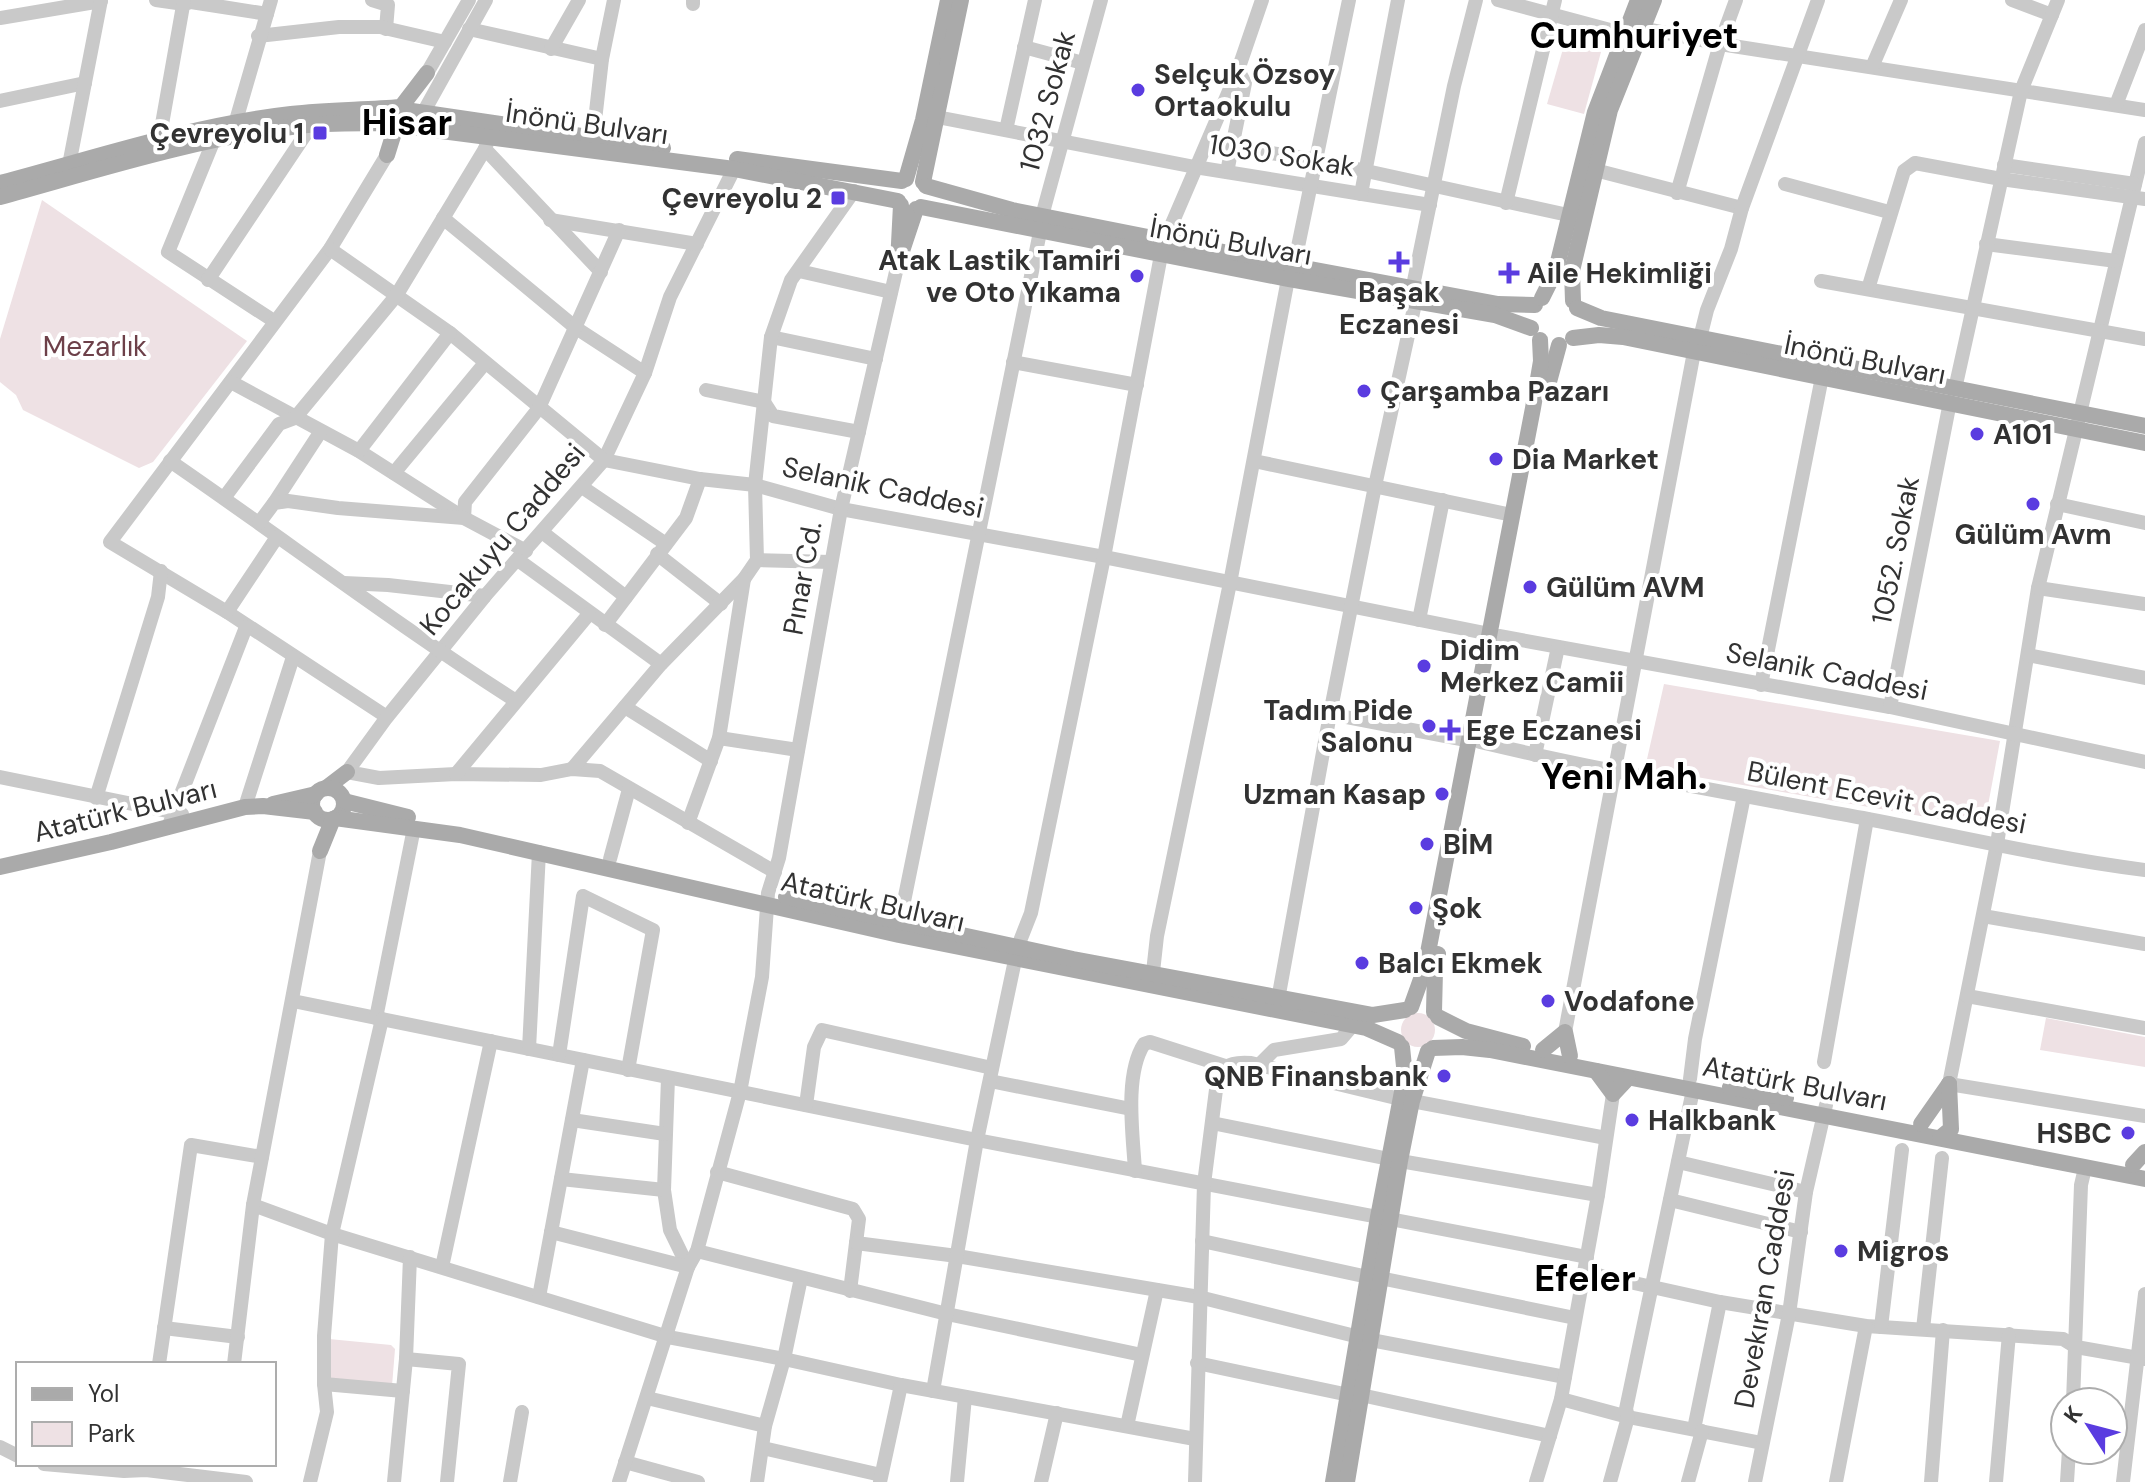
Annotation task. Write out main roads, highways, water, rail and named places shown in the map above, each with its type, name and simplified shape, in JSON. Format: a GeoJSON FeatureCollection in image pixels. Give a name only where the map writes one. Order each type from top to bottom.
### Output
{"type":"FeatureCollection","features":[{"type":"Feature","properties":{"kind":"main road"},"geometry":{"type":"LineString","coordinates":[[909,206],[897,191],[904,180],[923,120],[948,0]]}},
{"type":"Feature","properties":{"kind":"main road"},"geometry":{"type":"LineString","coordinates":[[898,263],[909,206],[928,195],[925,184],[961,0]]}},
{"type":"Feature","properties":{"kind":"main road"},"geometry":{"type":"LineString","coordinates":[[1495,635],[1512,515],[1541,361],[1531,312],[1556,270],[1595,112],[1638,0]]}},
{"type":"Feature","properties":{"kind":"main road"},"geometry":{"type":"LineString","coordinates":[[1406,1100],[1442,1030],[1436,1014],[1435,970],[1495,635],[1542,407],[1566,341],[1580,320],[1575,305],[1572,271],[1610,110],[1654,0]]}},
{"type":"Feature","properties":{"kind":"main road"},"geometry":{"type":"LineString","coordinates":[[387,155],[427,73]]}},
{"type":"Feature","properties":{"kind":"main road","name":"İnönü Bulvarı"},"geometry":{"type":"LineString","coordinates":[[0,183],[159,141],[290,114],[408,116],[904,180]]}},
{"type":"Feature","properties":{"kind":"main road","name":"İnönü Bulvarı"},"geometry":{"type":"LineString","coordinates":[[0,197],[213,142],[311,126],[408,116],[487,142],[734,169],[854,191],[909,206],[1041,224],[1415,293],[1498,304],[1539,301]]}},
{"type":"Feature","properties":{"kind":"main road"},"geometry":{"type":"LineString","coordinates":[[904,180],[915,178],[925,184]]}},
{"type":"Feature","properties":{"kind":"main road","name":"İnönü Bulvarı"},"geometry":{"type":"LineString","coordinates":[[925,184],[1041,224]]}},
{"type":"Feature","properties":{"kind":"main road","name":"İnönü Bulvarı"},"geometry":{"type":"LineString","coordinates":[[1415,293],[1495,315],[1535,334]]}},
{"type":"Feature","properties":{"kind":"main road"},"geometry":{"type":"LineString","coordinates":[[1539,301],[1558,295],[1575,305]]}},
{"type":"Feature","properties":{"kind":"main road","name":"İnönü Bulvarı"},"geometry":{"type":"LineString","coordinates":[[1575,305],[1601,318],[1822,377],[1953,396]]}},
{"type":"Feature","properties":{"kind":"main road"},"geometry":{"type":"LineString","coordinates":[[1535,334],[1566,341]]}},
{"type":"Feature","properties":{"kind":"main road","name":"İnönü Bulvarı"},"geometry":{"type":"LineString","coordinates":[[1566,341],[1599,335],[1697,345],[2078,422],[2145,443]]}},
{"type":"Feature","properties":{"kind":"main road","name":"İnönü Bulvarı"},"geometry":{"type":"LineString","coordinates":[[2078,422],[2145,426]]}},
{"type":"Feature","properties":{"kind":"main road"},"geometry":{"type":"LineString","coordinates":[[1333,1482],[1355,1395],[1406,1100],[1405,1076],[1395,1025],[1408,1009],[1425,968],[1475,742]]}},
{"type":"Feature","properties":{"kind":"main road","name":"Kocakuyu Caddesi"},"geometry":{"type":"LineString","coordinates":[[332,794],[347,772]]}},
{"type":"Feature","properties":{"kind":"main road"},"geometry":{"type":"LineString","coordinates":[[320,851],[326,817],[313,801],[332,794],[342,811],[326,817]]}},
{"type":"Feature","properties":{"kind":"main road","name":"Atatürk Bulvarı"},"geometry":{"type":"LineString","coordinates":[[0,867],[111,842],[171,818],[202,819],[245,807],[332,794],[367,809],[610,859],[768,899],[900,921],[1017,952],[1153,972],[1377,1031],[1400,1045]]}},
{"type":"Feature","properties":{"kind":"main road","name":"Atatürk Bulvarı"},"geometry":{"type":"LineString","coordinates":[[263,806],[414,828],[539,852],[1278,1003],[1373,1015],[1408,1009]]}},
{"type":"Feature","properties":{"kind":"main road"},"geometry":{"type":"LineString","coordinates":[[1408,1009],[1423,1006],[1436,1014]]}},
{"type":"Feature","properties":{"kind":"main road","name":"Atatürk Bulvarı"},"geometry":{"type":"LineString","coordinates":[[1436,1014],[1480,1036],[1691,1085],[2139,1167]]}},
{"type":"Feature","properties":{"kind":"main road"},"geometry":{"type":"LineString","coordinates":[[1543,1050],[1565,1032],[1570,1056]]}},
{"type":"Feature","properties":{"kind":"main road"},"geometry":{"type":"LineString","coordinates":[[1400,1045],[1414,1053],[1430,1050]]}},
{"type":"Feature","properties":{"kind":"main road","name":"Atatürk Bulvarı"},"geometry":{"type":"LineString","coordinates":[[1430,1050],[1462,1047],[1490,1050],[1628,1078],[1691,1085]]}},
{"type":"Feature","properties":{"kind":"main road"},"geometry":{"type":"LineString","coordinates":[[1596,1071],[1613,1094],[1628,1078]]}},
{"type":"Feature","properties":{"kind":"main road"},"geometry":{"type":"LineString","coordinates":[[1921,1124],[1949,1084],[1946,1134]]}},
{"type":"Feature","properties":{"kind":"main road","name":"Atatürk Bulvarı"},"geometry":{"type":"LineString","coordinates":[[1825,1110],[1921,1124],[1946,1134],[2085,1168],[2145,1179]]}},
{"type":"Feature","properties":{"kind":"main road"},"geometry":{"type":"LineString","coordinates":[[2139,1167],[2145,1152]]}},
{"type":"Feature","properties":{"kind":"main road"},"geometry":{"type":"LineString","coordinates":[[1347,1482],[1355,1395]]}},
{"type":"Feature","properties":{"kind":"place","name":"Selçuk Özsoy Ortaokulu"},"geometry":{"type":"Point","coordinates":[1138,90]}},
{"type":"Feature","properties":{"kind":"place","name":"Çevreyolu 1"},"geometry":{"type":"Point","coordinates":[320,133]}},
{"type":"Feature","properties":{"kind":"place","name":"Çevreyolu 2"},"geometry":{"type":"Point","coordinates":[838,198]}},
{"type":"Feature","properties":{"kind":"place","name":"Başak Eczanesi"},"geometry":{"type":"Point","coordinates":[1399,262]}},
{"type":"Feature","properties":{"kind":"place","name":"Aile Hekimliği"},"geometry":{"type":"Point","coordinates":[1509,273]}},
{"type":"Feature","properties":{"kind":"place","name":"Atak Lastik Tamiri ve Oto Yıkama"},"geometry":{"type":"Point","coordinates":[1137,276]}},
{"type":"Feature","properties":{"kind":"place","name":"Çarşamba Pazarı"},"geometry":{"type":"Point","coordinates":[1364,391]}},
{"type":"Feature","properties":{"kind":"place","name":"A101"},"geometry":{"type":"Point","coordinates":[1977,434]}},
{"type":"Feature","properties":{"kind":"place","name":"Dia Market"},"geometry":{"type":"Point","coordinates":[1496,459]}},
{"type":"Feature","properties":{"kind":"place","name":"Gülüm Avm"},"geometry":{"type":"Point","coordinates":[2033,504]}},
{"type":"Feature","properties":{"kind":"place","name":"Gülüm AVM"},"geometry":{"type":"Point","coordinates":[1530,587]}},
{"type":"Feature","properties":{"kind":"place","name":"Didim Merkez Camii"},"geometry":{"type":"Point","coordinates":[1424,666]}},
{"type":"Feature","properties":{"kind":"place","name":"Tadım Pide Salonu"},"geometry":{"type":"Point","coordinates":[1429,726]}},
{"type":"Feature","properties":{"kind":"place","name":"Ege Eczanesi"},"geometry":{"type":"Point","coordinates":[1450,730]}},
{"type":"Feature","properties":{"kind":"place","name":"Uzman Kasap"},"geometry":{"type":"Point","coordinates":[1442,794]}},
{"type":"Feature","properties":{"kind":"place","name":"BİM"},"geometry":{"type":"Point","coordinates":[1427,844]}},
{"type":"Feature","properties":{"kind":"place","name":"Şok"},"geometry":{"type":"Point","coordinates":[1416,908]}},
{"type":"Feature","properties":{"kind":"place","name":"Balcı Ekmek"},"geometry":{"type":"Point","coordinates":[1362,963]}},
{"type":"Feature","properties":{"kind":"place","name":"Vodafone"},"geometry":{"type":"Point","coordinates":[1548,1001]}},
{"type":"Feature","properties":{"kind":"place","name":"QNB Finansbank"},"geometry":{"type":"Point","coordinates":[1444,1076]}},
{"type":"Feature","properties":{"kind":"place","name":"Halkbank"},"geometry":{"type":"Point","coordinates":[1632,1120]}},
{"type":"Feature","properties":{"kind":"place","name":"HSBC"},"geometry":{"type":"Point","coordinates":[2128,1133]}},
{"type":"Feature","properties":{"kind":"place","name":"Migros"},"geometry":{"type":"Point","coordinates":[1841,1251]}},
{"type":"Feature","properties":{"kind":"district","name":"Cumhuriyet"},"geometry":{"type":"Point","coordinates":[1634,35]}},
{"type":"Feature","properties":{"kind":"district","name":"Hisar"},"geometry":{"type":"Point","coordinates":[407,122]}},
{"type":"Feature","properties":{"kind":"district","name":"Yeni Mah."},"geometry":{"type":"Point","coordinates":[1624,776]}},
{"type":"Feature","properties":{"kind":"district","name":"Efeler"},"geometry":{"type":"Point","coordinates":[1585,1278]}},
{"type":"Feature","properties":{"kind":"park label","name":"Mezarlık"},"geometry":{"type":"Point","coordinates":[95,346]}}]}
